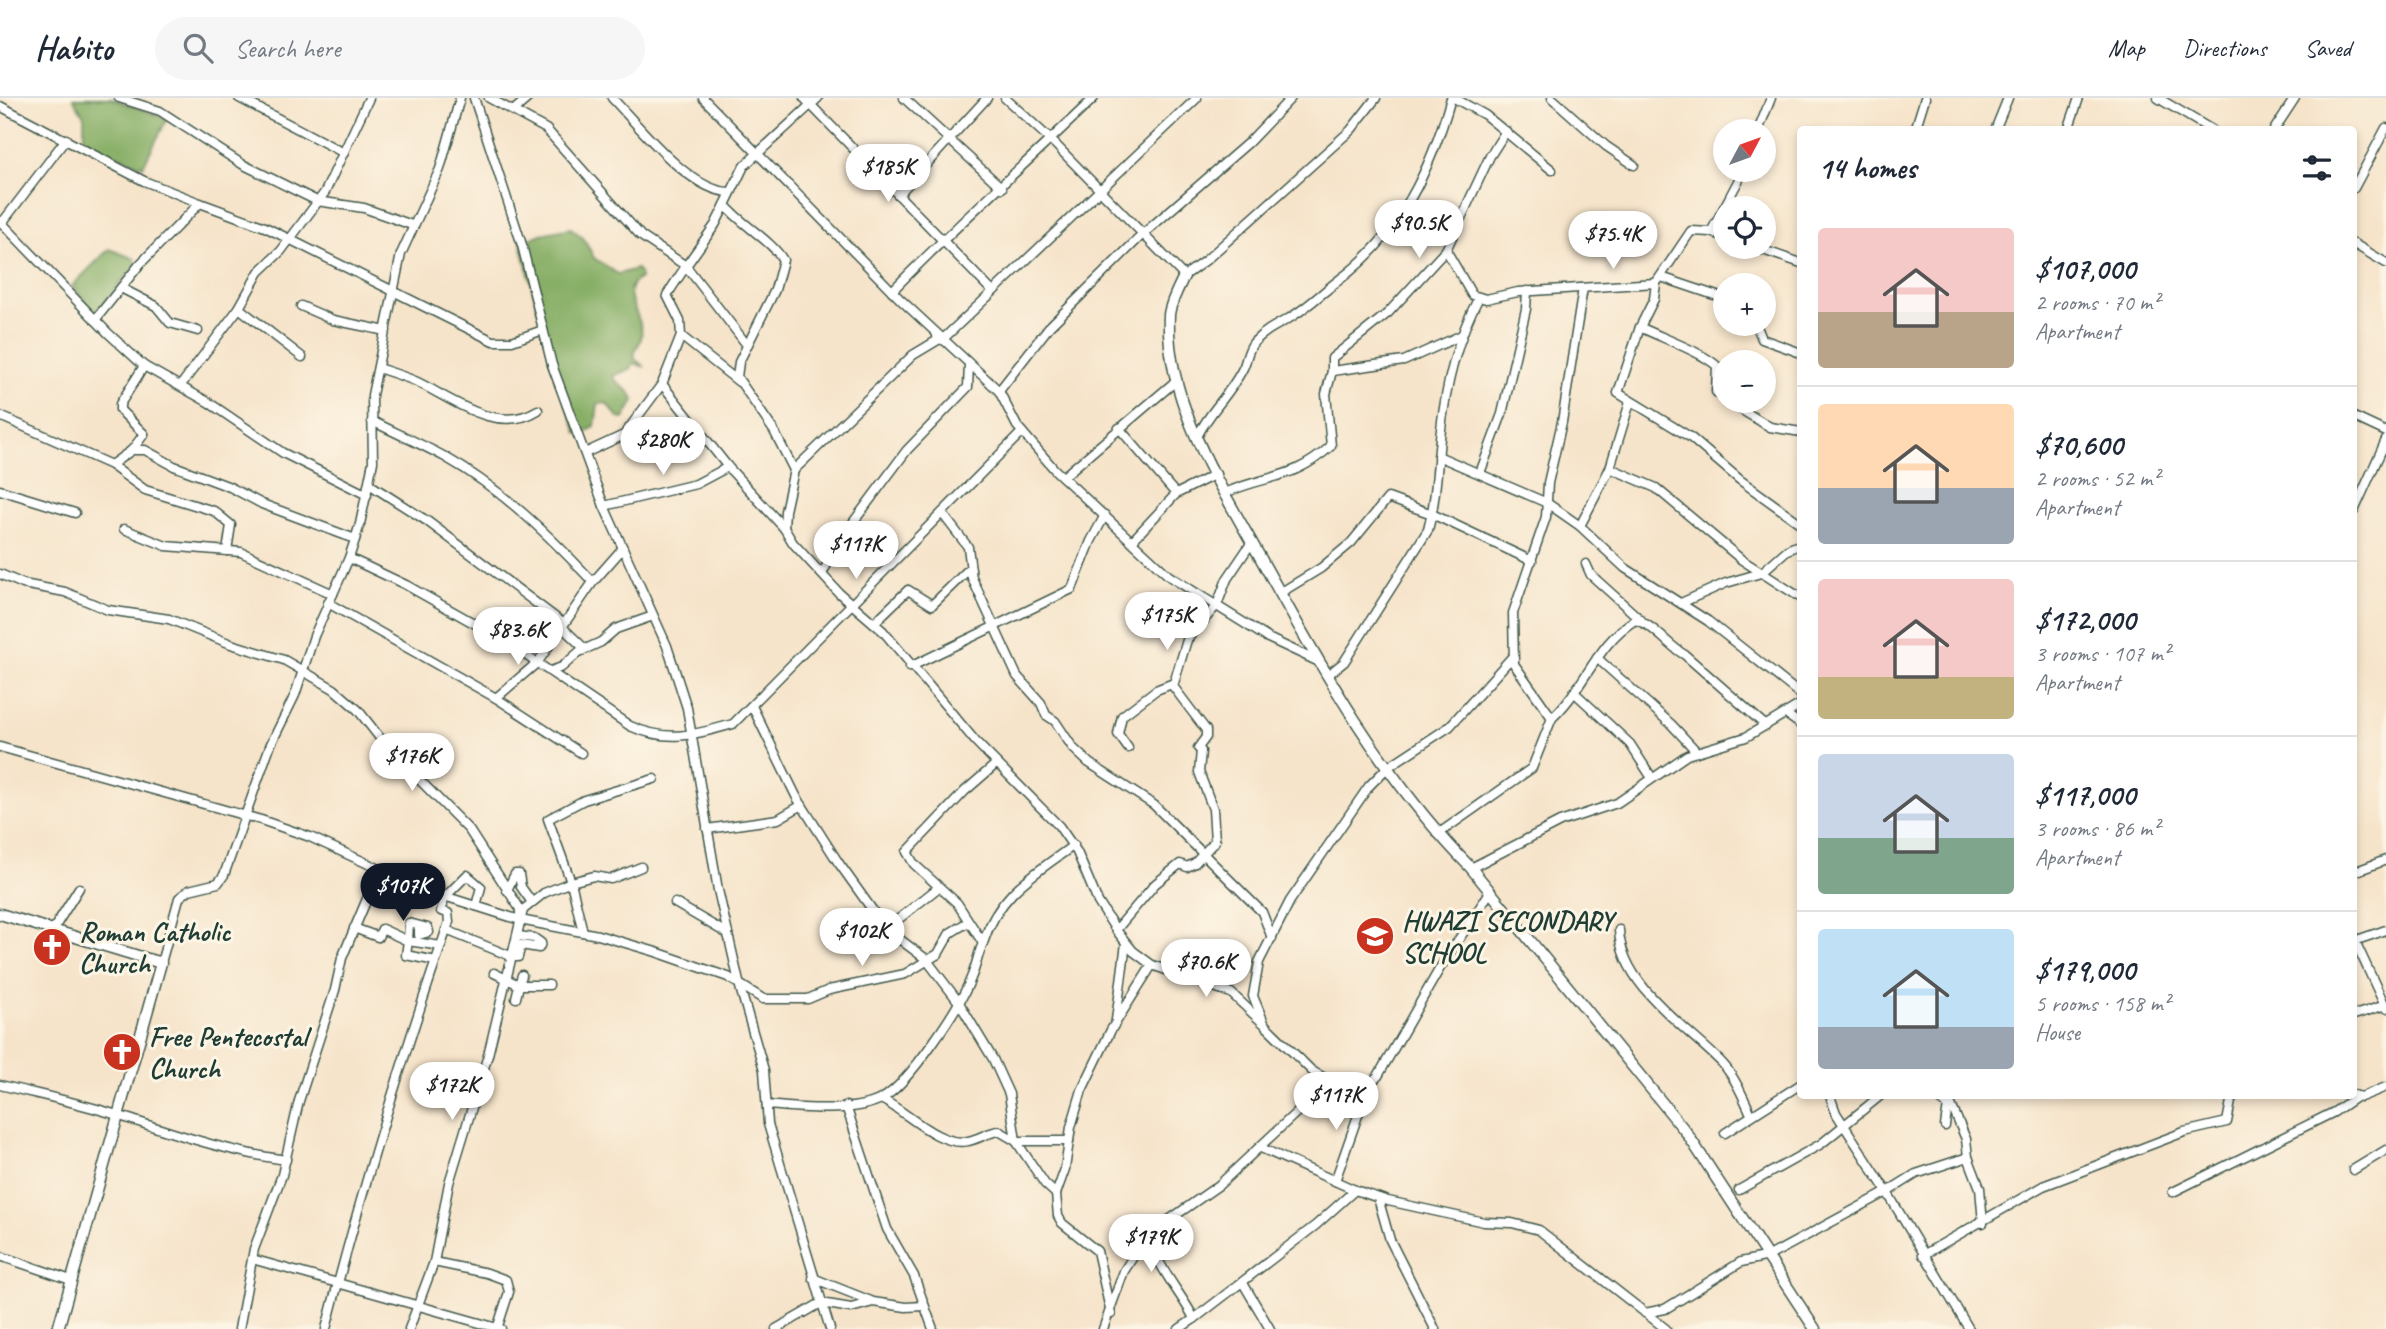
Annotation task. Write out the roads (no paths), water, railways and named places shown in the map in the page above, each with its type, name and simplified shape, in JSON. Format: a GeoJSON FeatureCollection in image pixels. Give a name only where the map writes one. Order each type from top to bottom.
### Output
{"type":"FeatureCollection","features":[{"type":"Feature","properties":{"kind":"street"},"geometry":{"type":"LineString","coordinates":[[119,98],[160,111],[242,164],[317,201],[364,208],[412,225]]}},
{"type":"Feature","properties":{"kind":"street"},"geometry":{"type":"LineString","coordinates":[[239,98],[344,153]]}},
{"type":"Feature","properties":{"kind":"street"},"geometry":{"type":"LineString","coordinates":[[181,385],[239,308],[259,272],[325,192],[369,98]]}},
{"type":"Feature","properties":{"kind":"street"},"geometry":{"type":"LineString","coordinates":[[58,1329],[179,898],[189,890],[218,883],[247,816],[270,746],[349,558],[368,495],[372,395],[401,254],[440,169],[460,98]]}},
{"type":"Feature","properties":{"kind":"street"},"geometry":{"type":"LineString","coordinates":[[474,98],[522,245],[552,365],[604,506],[679,680],[693,735],[706,829],[728,934],[764,1070],[772,1142],[830,1329]]}},
{"type":"Feature","properties":{"kind":"street"},"geometry":{"type":"LineString","coordinates":[[489,98],[546,129],[641,236],[686,266],[747,345]]}},
{"type":"Feature","properties":{"kind":"street"},"geometry":{"type":"LineString","coordinates":[[513,111],[528,98]]}},
{"type":"Feature","properties":{"kind":"street"},"geometry":{"type":"LineString","coordinates":[[612,98],[682,169],[709,189],[730,192]]}},
{"type":"Feature","properties":{"kind":"street"},"geometry":{"type":"LineString","coordinates":[[704,98],[939,338],[999,391],[1022,432],[1063,477],[1169,576],[1268,638],[1319,662]]}},
{"type":"Feature","properties":{"kind":"street"},"geometry":{"type":"LineString","coordinates":[[804,98],[992,291]]}},
{"type":"Feature","properties":{"kind":"street"},"geometry":{"type":"LineString","coordinates":[[585,453],[624,435],[662,384],[681,336],[680,321],[667,295],[715,225],[744,166],[818,98]]}},
{"type":"Feature","properties":{"kind":"street"},"geometry":{"type":"LineString","coordinates":[[904,98],[1002,188]]}},
{"type":"Feature","properties":{"kind":"street"},"geometry":{"type":"LineString","coordinates":[[898,195],[987,98]]}},
{"type":"Feature","properties":{"kind":"street"},"geometry":{"type":"LineString","coordinates":[[1005,98],[1051,140],[1184,275]]}},
{"type":"Feature","properties":{"kind":"street"},"geometry":{"type":"LineString","coordinates":[[892,291],[942,239],[1002,188],[1094,98]]}},
{"type":"Feature","properties":{"kind":"street"},"geometry":{"type":"LineString","coordinates":[[784,528],[794,470],[913,355],[938,340],[1197,98]]}},
{"type":"Feature","properties":{"kind":"street"},"geometry":{"type":"LineString","coordinates":[[999,391],[1043,333],[1143,234],[1249,142],[1291,98]]}},
{"type":"Feature","properties":{"kind":"street"},"geometry":{"type":"LineString","coordinates":[[1376,98],[1351,130],[1206,260],[1184,275],[1169,313],[1177,380],[1197,437],[1319,662],[1388,767],[1438,834],[1471,869],[1686,1132],[1815,1329]]}},
{"type":"Feature","properties":{"kind":"street"},"geometry":{"type":"LineString","coordinates":[[1197,437],[1231,388],[1251,346],[1266,331],[1291,317],[1340,280],[1395,223],[1420,185],[1440,138],[1452,98],[1506,131],[1552,170]]}},
{"type":"Feature","properties":{"kind":"street"},"geometry":{"type":"LineString","coordinates":[[1552,98],[1606,146],[1634,165]]}},
{"type":"Feature","properties":{"kind":"street"},"geometry":{"type":"LineString","coordinates":[[1763,119],[1771,98]]}},
{"type":"Feature","properties":{"kind":"street"},"geometry":{"type":"LineString","coordinates":[[1916,126],[1925,98]]}},
{"type":"Feature","properties":{"kind":"street"},"geometry":{"type":"LineString","coordinates":[[1997,126],[2008,98]]}},
{"type":"Feature","properties":{"kind":"street"},"geometry":{"type":"LineString","coordinates":[[2069,126],[2079,98]]}},
{"type":"Feature","properties":{"kind":"street"},"geometry":{"type":"LineString","coordinates":[[2277,126],[2295,98]]}},
{"type":"Feature","properties":{"kind":"street"},"geometry":{"type":"LineString","coordinates":[[2163,99],[2206,126]]}},
{"type":"Feature","properties":{"kind":"street"},"geometry":{"type":"LineString","coordinates":[[0,106],[144,181],[239,215],[493,341],[512,341],[543,330]]}},
{"type":"Feature","properties":{"kind":"street"},"geometry":{"type":"LineString","coordinates":[[2357,182],[2386,128]]}},
{"type":"Feature","properties":{"kind":"street"},"geometry":{"type":"LineString","coordinates":[[1226,493],[1291,474],[1315,460],[1331,446],[1326,394],[1332,372],[1332,358],[1388,313],[1446,250],[1490,156],[1506,131]]}},
{"type":"Feature","properties":{"kind":"street"},"geometry":{"type":"LineString","coordinates":[[66,139],[1,222],[144,366],[181,385],[283,453],[368,495]]}},
{"type":"Feature","properties":{"kind":"street"},"geometry":{"type":"LineString","coordinates":[[1738,182],[1711,232],[1691,231],[1658,280],[1654,299],[1640,327],[1618,393],[1690,437],[1740,480],[1797,521]]}},
{"type":"Feature","properties":{"kind":"street"},"geometry":{"type":"LineString","coordinates":[[96,320],[121,288],[200,203]]}},
{"type":"Feature","properties":{"kind":"street"},"geometry":{"type":"LineString","coordinates":[[725,205],[742,225],[777,250],[783,260],[772,296],[737,370],[740,383]]}},
{"type":"Feature","properties":{"kind":"street"},"geometry":{"type":"LineString","coordinates":[[2357,246],[2386,263]]}},
{"type":"Feature","properties":{"kind":"street"},"geometry":{"type":"LineString","coordinates":[[1446,250],[1472,295],[1486,299],[1527,291],[1658,280],[1713,295]]}},
{"type":"Feature","properties":{"kind":"street"},"geometry":{"type":"LineString","coordinates":[[1776,254],[1797,262]]}},
{"type":"Feature","properties":{"kind":"street"},"geometry":{"type":"LineString","coordinates":[[121,288],[156,306],[170,323],[198,331]]}},
{"type":"Feature","properties":{"kind":"street"},"geometry":{"type":"LineString","coordinates":[[1552,718],[1520,676],[1513,656],[1513,613],[1546,517],[1583,288]]}},
{"type":"Feature","properties":{"kind":"street"},"geometry":{"type":"LineString","coordinates":[[1480,473],[1502,414],[1526,309],[1527,291]]}},
{"type":"Feature","properties":{"kind":"street"},"geometry":{"type":"LineString","coordinates":[[1328,675],[1344,662],[1428,530],[1445,400],[1462,335],[1479,297]]}},
{"type":"Feature","properties":{"kind":"street"},"geometry":{"type":"LineString","coordinates":[[301,306],[333,320],[386,331]]}},
{"type":"Feature","properties":{"kind":"street"},"geometry":{"type":"LineString","coordinates":[[239,308],[302,357]]}},
{"type":"Feature","properties":{"kind":"street"},"geometry":{"type":"LineString","coordinates":[[1640,327],[1683,349],[1705,355],[1713,362]]}},
{"type":"Feature","properties":{"kind":"street"},"geometry":{"type":"LineString","coordinates":[[1332,372],[1404,361],[1462,335]]}},
{"type":"Feature","properties":{"kind":"street"},"geometry":{"type":"LineString","coordinates":[[681,336],[740,383],[774,431],[794,470]]}},
{"type":"Feature","properties":{"kind":"street"},"geometry":{"type":"LineString","coordinates":[[1761,336],[1762,339],[1797,352]]}},
{"type":"Feature","properties":{"kind":"street"},"geometry":{"type":"LineString","coordinates":[[822,575],[840,540],[907,450],[968,387],[969,365]]}},
{"type":"Feature","properties":{"kind":"street"},"geometry":{"type":"LineString","coordinates":[[111,466],[132,450],[144,434],[120,410],[120,404],[144,366]]}},
{"type":"Feature","properties":{"kind":"street"},"geometry":{"type":"LineString","coordinates":[[378,368],[414,381],[463,407],[489,417],[519,419],[538,410]]}},
{"type":"Feature","properties":{"kind":"street"},"geometry":{"type":"LineString","coordinates":[[1063,477],[1177,380]]}},
{"type":"Feature","properties":{"kind":"street"},"geometry":{"type":"LineString","coordinates":[[662,384],[728,467],[784,528],[803,555],[874,623],[996,764],[1059,826],[1074,845],[1098,902],[1126,943],[1152,965],[1231,993],[1312,1071],[1330,1082],[1364,1089]]}},
{"type":"Feature","properties":{"kind":"street"},"geometry":{"type":"LineString","coordinates":[[1580,526],[1610,468],[1630,402]]}},
{"type":"Feature","properties":{"kind":"street"},"geometry":{"type":"LineString","coordinates":[[1747,413],[1770,427],[1797,431]]}},
{"type":"Feature","properties":{"kind":"street"},"geometry":{"type":"LineString","coordinates":[[0,416],[111,466],[145,490],[214,511],[231,525],[227,551]]}},
{"type":"Feature","properties":{"kind":"street"},"geometry":{"type":"LineString","coordinates":[[2357,418],[2386,432]]}},
{"type":"Feature","properties":{"kind":"street"},"geometry":{"type":"LineString","coordinates":[[372,421],[447,458],[505,498],[545,531],[593,582]]}},
{"type":"Feature","properties":{"kind":"street"},"geometry":{"type":"LineString","coordinates":[[1119,428],[1176,494]]}},
{"type":"Feature","properties":{"kind":"street"},"geometry":{"type":"LineString","coordinates":[[349,558],[406,585],[538,662],[630,726],[651,736],[693,735],[733,724],[1022,432]]}},
{"type":"Feature","properties":{"kind":"street"},"geometry":{"type":"LineString","coordinates":[[2357,504],[2386,440]]}},
{"type":"Feature","properties":{"kind":"street"},"geometry":{"type":"LineString","coordinates":[[132,450],[145,450],[174,466],[230,487],[262,504],[355,539]]}},
{"type":"Feature","properties":{"kind":"street"},"geometry":{"type":"LineString","coordinates":[[1438,456],[1547,503],[1580,526],[1625,568],[1681,603],[1797,692]]}},
{"type":"Feature","properties":{"kind":"street"},"geometry":{"type":"LineString","coordinates":[[604,506],[696,484],[728,467]]}},
{"type":"Feature","properties":{"kind":"street"},"geometry":{"type":"LineString","coordinates":[[1610,468],[1656,488],[1762,573],[1797,595]]}},
{"type":"Feature","properties":{"kind":"street"},"geometry":{"type":"LineString","coordinates":[[1133,540],[1176,494],[1216,474]]}},
{"type":"Feature","properties":{"kind":"street"},"geometry":{"type":"LineString","coordinates":[[369,484],[438,529],[563,626],[585,649]]}},
{"type":"Feature","properties":{"kind":"street"},"geometry":{"type":"LineString","coordinates":[[0,490],[75,513]]}},
{"type":"Feature","properties":{"kind":"street"},"geometry":{"type":"LineString","coordinates":[[1280,593],[1321,568],[1351,543],[1388,498],[1432,514],[1532,561]]}},
{"type":"Feature","properties":{"kind":"street"},"geometry":{"type":"LineString","coordinates":[[942,513],[968,547],[970,568],[1017,676],[1041,703],[1046,715],[1064,732],[1073,748],[1105,775],[1154,805],[1262,912],[1272,938]]}},
{"type":"Feature","properties":{"kind":"street"},"geometry":{"type":"LineString","coordinates":[[911,667],[1072,589],[1091,541],[1105,515]]}},
{"type":"Feature","properties":{"kind":"street"},"geometry":{"type":"LineString","coordinates":[[124,529],[166,546],[241,552],[333,594]]}},
{"type":"Feature","properties":{"kind":"street"},"geometry":{"type":"LineString","coordinates":[[1172,685],[1187,640],[1217,605],[1227,579],[1252,542]]}},
{"type":"Feature","properties":{"kind":"street"},"geometry":{"type":"LineString","coordinates":[[1681,603],[1726,583],[1762,573],[1787,550],[1797,546]]}},
{"type":"Feature","properties":{"kind":"street"},"geometry":{"type":"LineString","coordinates":[[496,698],[538,662],[593,582],[624,548]]}},
{"type":"Feature","properties":{"kind":"street"},"geometry":{"type":"LineString","coordinates":[[1586,564],[1591,575],[1643,622],[1766,726]]}},
{"type":"Feature","properties":{"kind":"street"},"geometry":{"type":"LineString","coordinates":[[874,623],[908,590],[932,605],[970,568]]}},
{"type":"Feature","properties":{"kind":"street"},"geometry":{"type":"LineString","coordinates":[[0,573],[23,583],[65,592],[108,610],[169,619],[231,644],[284,660],[334,689],[358,710],[387,747],[469,831],[520,909],[518,936],[488,1055],[449,1183],[433,1262],[409,1329]]}},
{"type":"Feature","properties":{"kind":"street"},"geometry":{"type":"LineString","coordinates":[[328,603],[496,698],[581,753]]}},
{"type":"Feature","properties":{"kind":"street"},"geometry":{"type":"LineString","coordinates":[[551,671],[601,642],[616,629],[653,616]]}},
{"type":"Feature","properties":{"kind":"street"},"geometry":{"type":"LineString","coordinates":[[1438,834],[1532,768],[1552,718],[1597,658],[1624,627],[1635,620],[1643,622]]}},
{"type":"Feature","properties":{"kind":"street"},"geometry":{"type":"LineString","coordinates":[[1265,1024],[1253,996],[1259,962],[1290,901],[1341,824],[1388,767],[1445,731],[1513,656]]}},
{"type":"Feature","properties":{"kind":"street"},"geometry":{"type":"LineString","coordinates":[[1597,658],[1671,724],[1697,752]]}},
{"type":"Feature","properties":{"kind":"street"},"geometry":{"type":"LineString","coordinates":[[1128,748],[1118,734],[1122,716],[1156,690],[1172,685]]}},
{"type":"Feature","properties":{"kind":"street"},"geometry":{"type":"LineString","coordinates":[[1116,930],[1155,884],[1180,864],[1186,867],[1215,841],[1213,809],[1199,772],[1201,751],[1198,748],[1206,737],[1206,730],[1172,685]]}},
{"type":"Feature","properties":{"kind":"street"},"geometry":{"type":"LineString","coordinates":[[1574,692],[1630,744],[1652,778]]}},
{"type":"Feature","properties":{"kind":"street"},"geometry":{"type":"LineString","coordinates":[[752,706],[802,805],[886,929],[926,960],[958,1002],[993,1059],[1009,1094],[1016,1141],[1045,1184],[1055,1194]]}},
{"type":"Feature","properties":{"kind":"street"},"geometry":{"type":"LineString","coordinates":[[1471,869],[1560,822],[1617,803],[1652,778],[1697,752],[1746,737],[1797,707]]}},
{"type":"Feature","properties":{"kind":"street"},"geometry":{"type":"LineString","coordinates":[[1787,714],[1797,722]]}},
{"type":"Feature","properties":{"kind":"street"},"geometry":{"type":"LineString","coordinates":[[0,747],[247,816],[310,838],[445,897],[520,920],[583,932],[677,959],[728,977],[763,999],[808,999],[829,990],[905,974],[938,954],[950,933],[968,922]]}},
{"type":"Feature","properties":{"kind":"street"},"geometry":{"type":"LineString","coordinates":[[983,943],[957,903],[914,864],[907,852],[965,791],[996,764]]}},
{"type":"Feature","properties":{"kind":"street"},"geometry":{"type":"LineString","coordinates":[[583,932],[571,882],[548,819],[584,800],[653,779]]}},
{"type":"Feature","properties":{"kind":"street"},"geometry":{"type":"LineString","coordinates":[[706,829],[778,819],[802,805]]}},
{"type":"Feature","properties":{"kind":"street"},"geometry":{"type":"LineString","coordinates":[[767,1105],[801,1109],[846,1106],[881,1099],[906,1079],[972,978],[996,909],[1011,892],[1074,845]]}},
{"type":"Feature","properties":{"kind":"street"},"geometry":{"type":"LineString","coordinates":[[2357,871],[2386,860]]}},
{"type":"Feature","properties":{"kind":"street"},"geometry":{"type":"LineString","coordinates":[[520,920],[523,909],[531,901],[571,882],[594,876],[611,880],[641,867]]}},
{"type":"Feature","properties":{"kind":"street"},"geometry":{"type":"LineString","coordinates":[[239,1329],[252,1259],[286,1160],[306,1076],[335,990],[342,958],[372,887],[386,872]]}},
{"type":"Feature","properties":{"kind":"street"},"geometry":{"type":"LineString","coordinates":[[507,890],[516,874],[519,874],[521,887],[531,901]]}},
{"type":"Feature","properties":{"kind":"street"},"geometry":{"type":"LineString","coordinates":[[326,1329],[446,930],[448,913],[441,911],[445,897],[467,875],[481,887],[476,906]]}},
{"type":"Feature","properties":{"kind":"street"},"geometry":{"type":"LineString","coordinates":[[886,929],[939,887]]}},
{"type":"Feature","properties":{"kind":"street"},"geometry":{"type":"LineString","coordinates":[[53,930],[79,888]]}},
{"type":"Feature","properties":{"kind":"street"},"geometry":{"type":"LineString","coordinates":[[1335,1181],[1363,1101],[1364,1089],[1378,1076],[1440,968],[1490,892]]}},
{"type":"Feature","properties":{"kind":"street"},"geometry":{"type":"LineString","coordinates":[[675,903],[728,934]]}},
{"type":"Feature","properties":{"kind":"street"},"geometry":{"type":"LineString","coordinates":[[0,915],[162,963]]}},
{"type":"Feature","properties":{"kind":"street"},"geometry":{"type":"LineString","coordinates":[[419,926],[409,923],[406,956],[436,961]]}},
{"type":"Feature","properties":{"kind":"street"},"geometry":{"type":"LineString","coordinates":[[354,928],[378,937],[382,929],[408,941],[441,946]]}},
{"type":"Feature","properties":{"kind":"street"},"geometry":{"type":"LineString","coordinates":[[446,930],[513,957],[518,957],[521,945],[538,950],[541,943],[534,938],[518,936]]}},
{"type":"Feature","properties":{"kind":"street"},"geometry":{"type":"LineString","coordinates":[[1619,930],[1619,944],[1640,982],[1676,1024],[1722,1064],[1736,1083],[1751,1114]]}},
{"type":"Feature","properties":{"kind":"street"},"geometry":{"type":"LineString","coordinates":[[2357,940],[2386,930]]}},
{"type":"Feature","properties":{"kind":"street"},"geometry":{"type":"LineString","coordinates":[[1116,1022],[1126,943]]}},
{"type":"Feature","properties":{"kind":"street"},"geometry":{"type":"LineString","coordinates":[[2357,945],[2386,1006],[2357,1014]]}},
{"type":"Feature","properties":{"kind":"street"},"geometry":{"type":"LineString","coordinates":[[1111,1314],[1097,1251],[1062,1223],[1058,1216],[1055,1194],[1065,1169],[1082,1090],[1116,1022],[1152,965]]}},
{"type":"Feature","properties":{"kind":"street"},"geometry":{"type":"LineString","coordinates":[[494,973],[520,985],[549,985]]}},
{"type":"Feature","properties":{"kind":"street"},"geometry":{"type":"LineString","coordinates":[[516,998],[522,975]]}},
{"type":"Feature","properties":{"kind":"street"},"geometry":{"type":"LineString","coordinates":[[491,993],[502,996]]}},
{"type":"Feature","properties":{"kind":"street"},"geometry":{"type":"LineString","coordinates":[[1103,1329],[1111,1314],[1124,1271],[1146,1236],[1219,1185],[1330,1082]]}},
{"type":"Feature","properties":{"kind":"street"},"geometry":{"type":"LineString","coordinates":[[0,1085],[119,1116],[243,1154],[286,1160]]}},
{"type":"Feature","properties":{"kind":"street"},"geometry":{"type":"LineString","coordinates":[[1725,1133],[1797,1086]]}},
{"type":"Feature","properties":{"kind":"street"},"geometry":{"type":"LineString","coordinates":[[2357,1095],[2386,1087]]}},
{"type":"Feature","properties":{"kind":"street"},"geometry":{"type":"LineString","coordinates":[[881,1099],[930,1132],[967,1142],[999,1131],[1016,1141],[1069,1141]]}},
{"type":"Feature","properties":{"kind":"street"},"geometry":{"type":"LineString","coordinates":[[1831,1099],[1836,1113],[1969,1329]]}},
{"type":"Feature","properties":{"kind":"street"},"geometry":{"type":"LineString","coordinates":[[1739,1190],[1784,1167],[1846,1126],[1877,1099]]}},
{"type":"Feature","properties":{"kind":"street"},"geometry":{"type":"LineString","coordinates":[[1923,1255],[1983,1223],[2043,1186],[2184,1132],[2227,1122],[2231,1099]]}},
{"type":"Feature","properties":{"kind":"street"},"geometry":{"type":"LineString","coordinates":[[2173,1192],[2334,1112],[2351,1099]]}},
{"type":"Feature","properties":{"kind":"street"},"geometry":{"type":"LineString","coordinates":[[1945,1126],[1949,1101]]}},
{"type":"Feature","properties":{"kind":"street"},"geometry":{"type":"LineString","coordinates":[[1949,1101],[1960,1119],[1968,1157],[1980,1188],[1983,1223]]}},
{"type":"Feature","properties":{"kind":"street"},"geometry":{"type":"LineString","coordinates":[[846,1106],[887,1229],[914,1276],[933,1329]]}},
{"type":"Feature","properties":{"kind":"street"},"geometry":{"type":"LineString","coordinates":[[1261,1148],[1378,1198],[1484,1222],[1512,1223],[1539,1230],[1666,1329]]}},
{"type":"Feature","properties":{"kind":"street"},"geometry":{"type":"LineString","coordinates":[[2353,1170],[2386,1150]]}},
{"type":"Feature","properties":{"kind":"street"},"geometry":{"type":"LineString","coordinates":[[1645,1313],[1665,1309],[1741,1262],[1769,1256],[1916,1174],[1968,1157]]}},
{"type":"Feature","properties":{"kind":"street"},"geometry":{"type":"LineString","coordinates":[[1179,1329],[1243,1283],[1355,1190]]}},
{"type":"Feature","properties":{"kind":"street"},"geometry":{"type":"LineString","coordinates":[[1378,1198],[1390,1240],[1435,1329]]}},
{"type":"Feature","properties":{"kind":"street"},"geometry":{"type":"LineString","coordinates":[[1153,1233],[1152,1243],[1160,1261],[1194,1319]]}},
{"type":"Feature","properties":{"kind":"street"},"geometry":{"type":"LineString","coordinates":[[0,1256],[71,1280]]}},
{"type":"Feature","properties":{"kind":"street"},"geometry":{"type":"LineString","coordinates":[[252,1259],[499,1329],[509,1292],[506,1280],[487,1273],[433,1262]]}},
{"type":"Feature","properties":{"kind":"street"},"geometry":{"type":"LineString","coordinates":[[813,1278],[873,1302],[924,1306]]}},
{"type":"Feature","properties":{"kind":"street"},"geometry":{"type":"LineString","coordinates":[[1243,1283],[1270,1329]]}},
{"type":"Feature","properties":{"kind":"street"},"geometry":{"type":"LineString","coordinates":[[776,1329],[821,1303],[851,1308],[873,1302]]}},
{"type":"Feature","properties":{"kind":"place","name":"HWAZI SECONDARY SCHOOL"},"geometry":{"type":"Point","coordinates":[1375,936]}},
{"type":"Feature","properties":{"kind":"place","name":"Roman Catholic Church"},"geometry":{"type":"Point","coordinates":[52,947]}},
{"type":"Feature","properties":{"kind":"place","name":"Free Pentecostal Church"},"geometry":{"type":"Point","coordinates":[122,1052]}}]}
